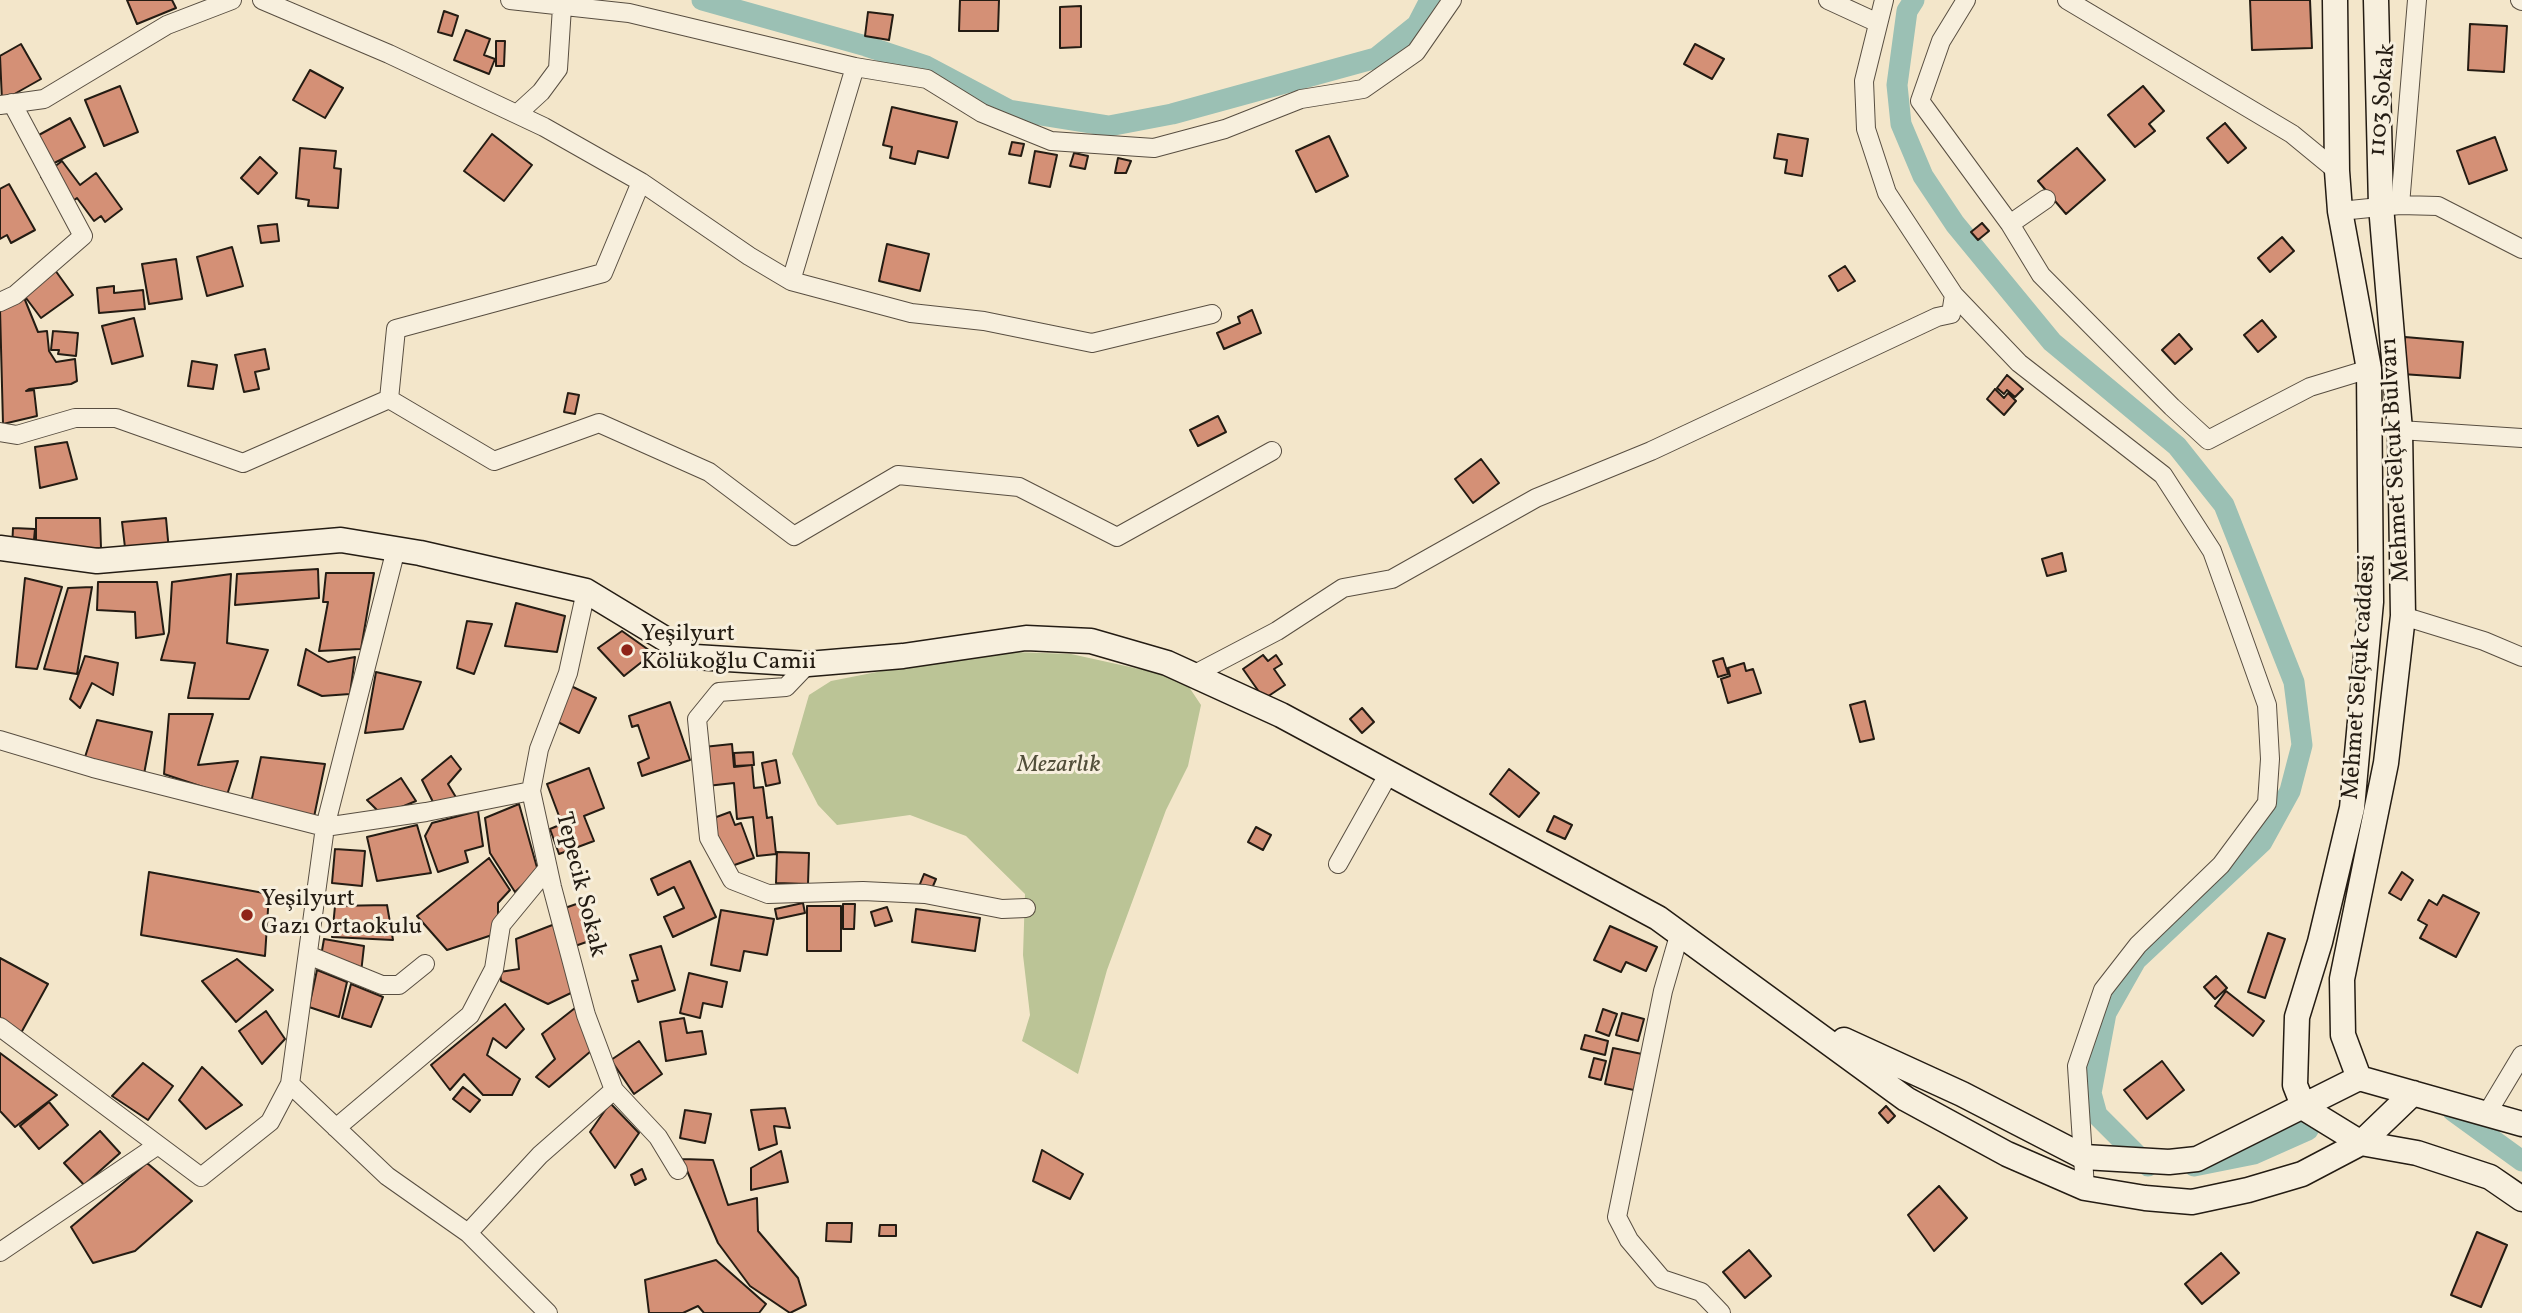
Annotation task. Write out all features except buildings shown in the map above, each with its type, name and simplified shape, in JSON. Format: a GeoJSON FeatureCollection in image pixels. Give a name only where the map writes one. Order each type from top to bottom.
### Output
{"type":"FeatureCollection","features":[{"type":"Feature","properties":{"kind":"main road","name":"Mehmet Selçuk caddesi"},"geometry":{"type":"LineString","coordinates":[[2304,1108],[2295,1085],[2297,1017],[2320,942],[2352,808],[2371,602],[2369,369],[2340,211],[2335,0]]}},
{"type":"Feature","properties":{"kind":"main road","name":"Mehmet Selçuk Bulvarı"},"geometry":{"type":"LineString","coordinates":[[2359,1078],[2343,1035],[2342,979],[2386,763],[2403,616],[2400,430],[2390,206],[2376,0]]}},
{"type":"Feature","properties":{"kind":"main road"},"geometry":{"type":"LineString","coordinates":[[0,548],[97,561],[341,540],[396,549],[586,591],[695,657],[808,664],[903,656],[1026,638],[1091,641],[1167,663],[1281,715],[1681,932],[1906,1099],[2007,1154],[2084,1188],[2144,1198],[2192,1202],[2248,1190],[2302,1174],[2361,1143],[2413,1093]]}},
{"type":"Feature","properties":{"kind":"main road"},"geometry":{"type":"LineString","coordinates":[[1799,1019],[1962,1094],[2084,1157],[2169,1162],[2197,1158],[2304,1108],[2337,1086],[2359,1078],[2522,1124]]}},
{"type":"Feature","properties":{"kind":"main road"},"geometry":{"type":"LineString","coordinates":[[2304,1108],[2361,1143],[2417,1153],[2490,1177],[2522,1199]]}},
{"type":"Feature","properties":{"kind":"street"},"geometry":{"type":"LineString","coordinates":[[0,302],[24,289],[83,236],[6,104],[44,99],[167,25],[232,0]]}},
{"type":"Feature","properties":{"kind":"street"},"geometry":{"type":"LineString","coordinates":[[262,0],[517,114],[641,183],[791,281],[911,313],[984,321],[1093,342],[1212,314]]}},
{"type":"Feature","properties":{"kind":"street"},"geometry":{"type":"LineString","coordinates":[[510,0],[562,7],[627,7],[855,67],[926,79],[982,113],[1051,141],[1154,148],[1225,129],[1301,99],[1363,89],[1416,52],[1452,0]]}},
{"type":"Feature","properties":{"kind":"street"},"geometry":{"type":"LineString","coordinates":[[1828,0],[1878,23]]}},
{"type":"Feature","properties":{"kind":"street"},"geometry":{"type":"LineString","coordinates":[[1884,0],[1864,81],[1866,129],[1887,193],[1954,295],[2019,363],[2163,475],[2212,551],[2267,705],[2270,758],[2267,803],[2221,865],[2138,945],[2103,990],[2077,1066],[2084,1188]]}},
{"type":"Feature","properties":{"kind":"street"},"geometry":{"type":"LineString","coordinates":[[1966,0],[1941,41],[1920,101],[2010,224],[2041,275],[2208,440],[2310,387],[2369,369]]}},
{"type":"Feature","properties":{"kind":"street"},"geometry":{"type":"LineString","coordinates":[[2067,0],[2292,134],[2337,171]]}},
{"type":"Feature","properties":{"kind":"street","name":"1103 Sokak"},"geometry":{"type":"LineString","coordinates":[[2390,206],[2417,0]]}},
{"type":"Feature","properties":{"kind":"street"},"geometry":{"type":"LineString","coordinates":[[517,114],[541,92],[558,69],[562,7]]}},
{"type":"Feature","properties":{"kind":"street"},"geometry":{"type":"LineString","coordinates":[[791,281],[855,67]]}},
{"type":"Feature","properties":{"kind":"street"},"geometry":{"type":"LineString","coordinates":[[389,399],[396,329],[603,273],[641,183]]}},
{"type":"Feature","properties":{"kind":"street"},"geometry":{"type":"LineString","coordinates":[[2010,224],[2046,199]]}},
{"type":"Feature","properties":{"kind":"street"},"geometry":{"type":"LineString","coordinates":[[2340,211],[2390,206],[2438,206],[2522,249]]}},
{"type":"Feature","properties":{"kind":"street"},"geometry":{"type":"LineString","coordinates":[[1193,675],[1277,631],[1343,588],[1392,579],[1535,498],[1651,451],[1937,317],[1951,314],[1954,295]]}},
{"type":"Feature","properties":{"kind":"street"},"geometry":{"type":"LineString","coordinates":[[0,432],[17,435],[75,418],[116,418],[243,463],[389,399]]}},
{"type":"Feature","properties":{"kind":"street"},"geometry":{"type":"LineString","coordinates":[[389,399],[494,461],[599,423],[709,472],[794,536],[898,475],[1019,487],[1117,537],[1272,452]]}},
{"type":"Feature","properties":{"kind":"street"},"geometry":{"type":"LineString","coordinates":[[2400,430],[2522,438]]}},
{"type":"Feature","properties":{"kind":"street"},"geometry":{"type":"LineString","coordinates":[[0,1027],[201,1177],[270,1122],[290,1084],[325,827],[396,549]]}},
{"type":"Feature","properties":{"kind":"street","name":"Tepecik Sokak"},"geometry":{"type":"LineString","coordinates":[[586,591],[568,673],[539,749],[531,791],[586,1015],[614,1090],[658,1137],[678,1170]]}},
{"type":"Feature","properties":{"kind":"street"},"geometry":{"type":"LineString","coordinates":[[2403,616],[2484,641],[2522,657]]}},
{"type":"Feature","properties":{"kind":"street"},"geometry":{"type":"LineString","coordinates":[[808,664],[786,687],[719,692],[697,719],[709,838],[732,880],[768,894],[863,891],[925,894],[1002,909],[1026,908]]}},
{"type":"Feature","properties":{"kind":"street"},"geometry":{"type":"LineString","coordinates":[[0,740],[93,768],[325,827],[426,812],[531,791]]}},
{"type":"Feature","properties":{"kind":"street"},"geometry":{"type":"LineString","coordinates":[[1338,864],[1389,773]]}},
{"type":"Feature","properties":{"kind":"street"},"geometry":{"type":"LineString","coordinates":[[336,1128],[470,1015],[494,969],[501,925],[548,868]]}},
{"type":"Feature","properties":{"kind":"street"},"geometry":{"type":"LineString","coordinates":[[1681,932],[1663,991],[1617,1217],[1629,1240],[1662,1279],[1701,1292],[1721,1313]]}},
{"type":"Feature","properties":{"kind":"street"},"geometry":{"type":"LineString","coordinates":[[308,955],[382,985],[399,985],[425,964]]}},
{"type":"Feature","properties":{"kind":"street"},"geometry":{"type":"LineString","coordinates":[[2486,1115],[2522,1055]]}},
{"type":"Feature","properties":{"kind":"street"},"geometry":{"type":"LineString","coordinates":[[290,1084],[387,1176],[468,1233],[548,1313]]}},
{"type":"Feature","properties":{"kind":"street"},"geometry":{"type":"LineString","coordinates":[[468,1233],[540,1155],[614,1090]]}},
{"type":"Feature","properties":{"kind":"street"},"geometry":{"type":"LineString","coordinates":[[0,1252],[158,1145]]}},
{"type":"Feature","properties":{"kind":"green space","name":"Mezarlık"},"geometry":{"type":"Polygon","coordinates":[[[984,651],[1071,654],[1162,674],[1189,687],[1201,705],[1188,766],[1166,810],[1107,970],[1078,1074],[1022,1041],[1030,1015],[1023,955],[1025,894],[966,836],[910,815],[837,825],[818,805],[792,754],[809,695],[831,681],[984,651]]]}},
{"type":"Feature","properties":{"kind":"waterway"},"geometry":{"type":"LineString","coordinates":[[702,0],[866,46],[926,66],[1009,110],[1109,126],[1172,114],[1376,58],[1417,25],[1430,0]]}},
{"type":"Feature","properties":{"kind":"waterway"},"geometry":{"type":"LineString","coordinates":[[1914,0],[1907,11],[1897,85],[1901,124],[1923,176],[1955,224],[2052,342],[2177,446],[2224,505],[2294,682],[2302,745],[2290,791],[2262,842],[2136,960],[2106,1013],[2091,1093],[2097,1115],[2148,1166]]}},
{"type":"Feature","properties":{"kind":"waterway"},"geometry":{"type":"LineString","coordinates":[[2453,1111],[2522,1161]]}},
{"type":"Feature","properties":{"kind":"waterway"},"geometry":{"type":"LineString","coordinates":[[2194,1166],[2254,1154],[2308,1130]]}},
{"type":"Feature","properties":{"kind":"place","name":"Yeşilyurt Kölükoğlu Camii"},"geometry":{"type":"Point","coordinates":[627,650]}},
{"type":"Feature","properties":{"kind":"place","name":"Yeşilyurt Gazı Ortaokulu"},"geometry":{"type":"Point","coordinates":[247,915]}}]}
